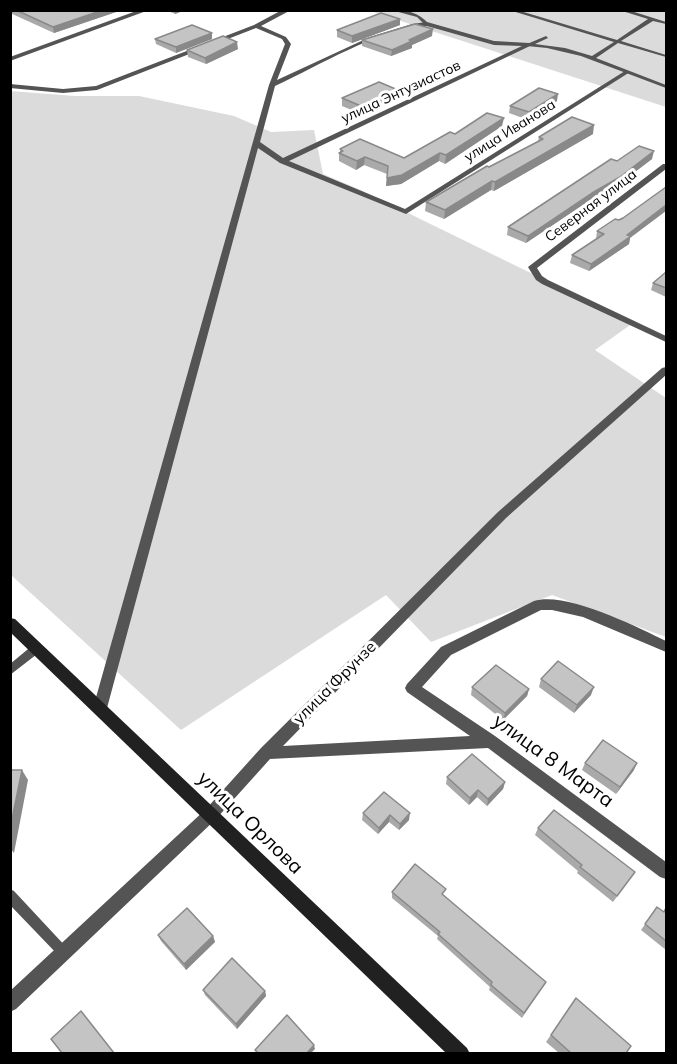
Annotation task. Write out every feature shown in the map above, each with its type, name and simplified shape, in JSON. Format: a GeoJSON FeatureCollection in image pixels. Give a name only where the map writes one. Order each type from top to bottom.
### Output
{"type":"FeatureCollection","features":[{"type":"Feature","properties":{"kind":"street"},"geometry":{"type":"LineString","coordinates":[[10,59],[146,10]]}},
{"type":"Feature","properties":{"kind":"street"},"geometry":{"type":"LineString","coordinates":[[10,86],[63,92],[87,90],[256,26],[288,10]]}},
{"type":"Feature","properties":{"kind":"street"},"geometry":{"type":"LineString","coordinates":[[272,85],[395,30],[418,23],[494,43],[529,45]]}},
{"type":"Feature","properties":{"kind":"street"},"geometry":{"type":"LineString","coordinates":[[100,708],[272,85],[287,40],[256,26]]}},
{"type":"Feature","properties":{"kind":"street","name":"улица Энтузиастов"},"geometry":{"type":"LineString","coordinates":[[283,161],[529,45]]}},
{"type":"Feature","properties":{"kind":"street","name":"улица Иванова"},"geometry":{"type":"LineString","coordinates":[[283,161],[406,212],[627,72]]}},
{"type":"Feature","properties":{"kind":"street"},"geometry":{"type":"LineString","coordinates":[[256,143],[283,161]]}},
{"type":"Feature","properties":{"kind":"street","name":"Северная улица"},"geometry":{"type":"LineString","coordinates":[[666,166],[532,267],[539,278],[545,282],[666,339]]}},
{"type":"Feature","properties":{"kind":"street","name":"улица Фрунзе"},"geometry":{"type":"LineString","coordinates":[[10,1003],[211,814],[266,753],[502,515],[666,370]]}},
{"type":"Feature","properties":{"kind":"street","name":"улица 8 Марта"},"geometry":{"type":"LineString","coordinates":[[666,646],[551,602],[539,605],[446,651],[412,688],[490,741],[666,871]]}},
{"type":"Feature","properties":{"kind":"street","name":"улица Орлова"},"geometry":{"type":"LineString","coordinates":[[10,622],[461,1053]]}},
{"type":"Feature","properties":{"kind":"street"},"geometry":{"type":"LineString","coordinates":[[266,753],[490,741]]}},
{"type":"Feature","properties":{"kind":"lane"},"geometry":{"type":"LineString","coordinates":[[393,10],[419,16],[427,24]]}},
{"type":"Feature","properties":{"kind":"lane"},"geometry":{"type":"LineString","coordinates":[[511,10],[666,56]]}},
{"type":"Feature","properties":{"kind":"lane"},"geometry":{"type":"LineString","coordinates":[[621,10],[666,23]]}},
{"type":"Feature","properties":{"kind":"lane"},"geometry":{"type":"LineString","coordinates":[[592,57],[652,19]]}},
{"type":"Feature","properties":{"kind":"lane"},"geometry":{"type":"LineString","coordinates":[[529,45],[546,37]]}},
{"type":"Feature","properties":{"kind":"lane"},"geometry":{"type":"LineString","coordinates":[[529,45],[554,47],[592,57],[666,87]]}},
{"type":"Feature","properties":{"kind":"lane"},"geometry":{"type":"LineString","coordinates":[[10,671],[37,648]]}},
{"type":"Feature","properties":{"kind":"lane"},"geometry":{"type":"LineString","coordinates":[[10,895],[64,953]]}},
{"type":"Feature","properties":{"kind":"shaded area"},"geometry":{"type":"Polygon","coordinates":[[[370,11],[666,11],[666,107],[370,11]]]}},
{"type":"Feature","properties":{"kind":"shaded area"},"geometry":{"type":"Polygon","coordinates":[[[10,91],[75,96],[139,96],[234,116],[271,132],[314,130],[323,174],[363,191],[633,323],[595,350],[666,398],[666,637],[552,595],[431,642],[386,595],[181,730],[11,575],[10,91]]]}},
{"type":"Feature","properties":{"kind":"building"},"geometry":{"type":"Polygon","coordinates":[[[16,10],[103,10],[53,27],[16,10]]]}},
{"type":"Feature","properties":{"kind":"building"},"geometry":{"type":"Polygon","coordinates":[[[381,13],[400,19],[352,36],[337,30],[381,13]]]}},
{"type":"Feature","properties":{"kind":"building"},"geometry":{"type":"Polygon","coordinates":[[[415,24],[433,29],[392,50],[362,40],[415,24]]]}},
{"type":"Feature","properties":{"kind":"building"},"geometry":{"type":"Polygon","coordinates":[[[192,25],[212,33],[176,47],[155,39],[192,25]]]}},
{"type":"Feature","properties":{"kind":"building"},"geometry":{"type":"Polygon","coordinates":[[[223,36],[237,42],[205,58],[187,50],[223,36]]]}},
{"type":"Feature","properties":{"kind":"building"},"geometry":{"type":"Polygon","coordinates":[[[379,82],[398,90],[361,106],[342,98],[379,82]]]}},
{"type":"Feature","properties":{"kind":"building"},"geometry":{"type":"Polygon","coordinates":[[[539,88],[558,94],[529,112],[510,106],[539,88]]]}},
{"type":"Feature","properties":{"kind":"building"},"geometry":{"type":"Polygon","coordinates":[[[487,113],[504,118],[446,155],[440,153],[402,175],[387,178],[388,166],[365,157],[357,161],[339,153],[343,151],[340,149],[360,139],[404,158],[450,132],[455,134],[487,113]]]}},
{"type":"Feature","properties":{"kind":"building"},"geometry":{"type":"Polygon","coordinates":[[[572,117],[594,125],[495,182],[492,181],[445,210],[426,202],[487,166],[543,139],[539,137],[572,117]]]}},
{"type":"Feature","properties":{"kind":"building"},"geometry":{"type":"Polygon","coordinates":[[[639,146],[654,151],[620,177],[528,236],[508,227],[611,159],[617,161],[639,146]]]}},
{"type":"Feature","properties":{"kind":"building"},"geometry":{"type":"Polygon","coordinates":[[[666,187],[666,205],[627,235],[631,236],[591,264],[572,255],[604,234],[597,231],[615,219],[623,218],[666,187]]]}},
{"type":"Feature","properties":{"kind":"building"},"geometry":{"type":"Polygon","coordinates":[[[666,272],[666,288],[653,283],[666,272]]]}},
{"type":"Feature","properties":{"kind":"building"},"geometry":{"type":"Polygon","coordinates":[[[558,661],[594,687],[577,705],[541,679],[558,661]]]}},
{"type":"Feature","properties":{"kind":"building"},"geometry":{"type":"Polygon","coordinates":[[[496,665],[529,689],[505,713],[472,687],[496,665]]]}},
{"type":"Feature","properties":{"kind":"building"},"geometry":{"type":"Polygon","coordinates":[[[603,740],[637,763],[620,787],[585,763],[603,740]]]}},
{"type":"Feature","properties":{"kind":"building"},"geometry":{"type":"Polygon","coordinates":[[[472,754],[505,782],[488,799],[478,790],[470,798],[447,777],[472,754]]]}},
{"type":"Feature","properties":{"kind":"building"},"geometry":{"type":"Polygon","coordinates":[[[10,770],[22,770],[10,829],[10,770]]]}},
{"type":"Feature","properties":{"kind":"building"},"geometry":{"type":"Polygon","coordinates":[[[384,792],[410,813],[400,824],[390,815],[379,828],[363,813],[384,792]]]}},
{"type":"Feature","properties":{"kind":"building"},"geometry":{"type":"Polygon","coordinates":[[[554,810],[635,872],[617,896],[580,867],[582,865],[538,828],[554,810]]]}},
{"type":"Feature","properties":{"kind":"building"},"geometry":{"type":"Polygon","coordinates":[[[415,864],[446,889],[442,894],[546,982],[524,1013],[438,934],[440,932],[392,892],[415,864]]]}},
{"type":"Feature","properties":{"kind":"building"},"geometry":{"type":"Polygon","coordinates":[[[657,907],[664,912],[666,908],[666,941],[645,924],[657,907]]]}},
{"type":"Feature","properties":{"kind":"building"},"geometry":{"type":"Polygon","coordinates":[[[187,908],[213,936],[184,964],[158,935],[187,908]]]}},
{"type":"Feature","properties":{"kind":"building"},"geometry":{"type":"Polygon","coordinates":[[[232,958],[265,991],[236,1024],[203,990],[232,958]]]}},
{"type":"Feature","properties":{"kind":"building"},"geometry":{"type":"Polygon","coordinates":[[[576,998],[631,1046],[626,1053],[571,1053],[551,1035],[576,998]]]}},
{"type":"Feature","properties":{"kind":"building"},"geometry":{"type":"Polygon","coordinates":[[[81,1011],[114,1053],[62,1053],[51,1039],[81,1011]]]}},
{"type":"Feature","properties":{"kind":"building"},"geometry":{"type":"Polygon","coordinates":[[[287,1015],[314,1045],[307,1053],[258,1053],[255,1050],[287,1015]]]}}]}
